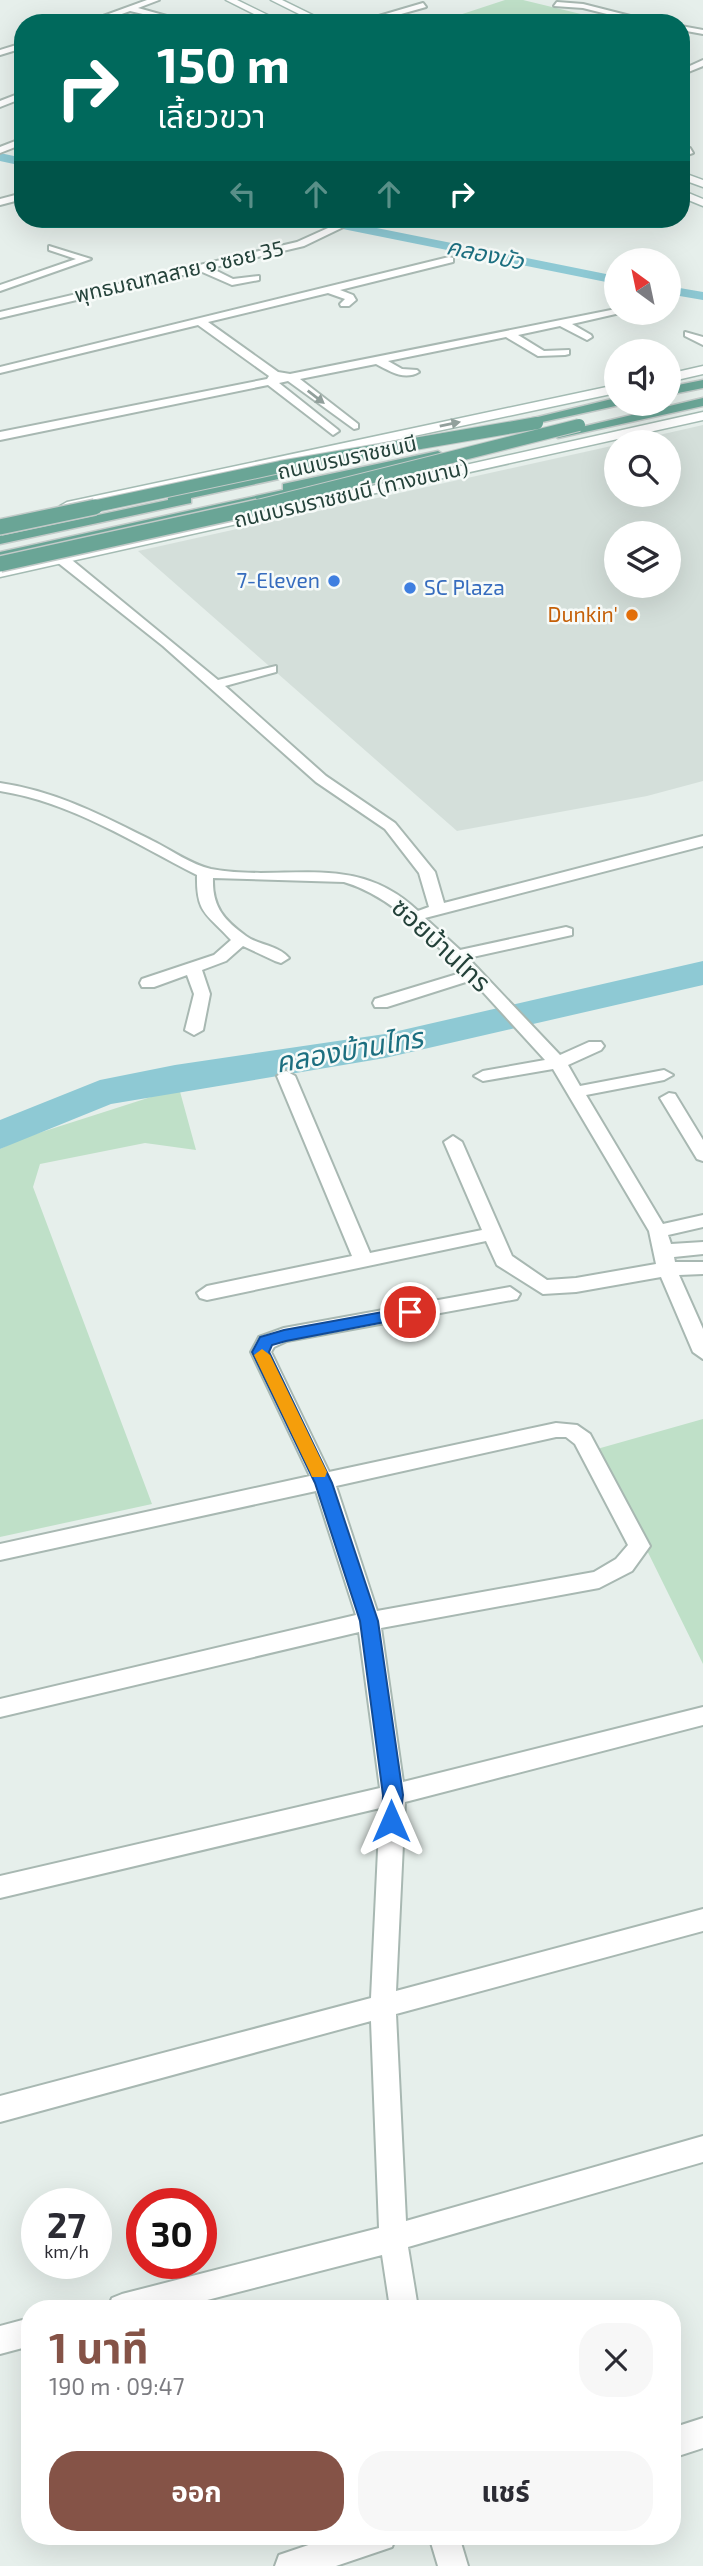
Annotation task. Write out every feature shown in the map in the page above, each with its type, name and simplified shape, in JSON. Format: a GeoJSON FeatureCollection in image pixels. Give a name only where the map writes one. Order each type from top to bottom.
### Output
{"type":"FeatureCollection","features":[{"type":"Feature","properties":{"kind":"main road"},"geometry":{"type":"LineString","coordinates":[[230,0],[260,14]]}},
{"type":"Feature","properties":{"kind":"main road"},"geometry":{"type":"LineString","coordinates":[[275,0],[306,14]]}},
{"type":"Feature","properties":{"kind":"main road"},"geometry":{"type":"LineString","coordinates":[[681,374],[703,370]]}},
{"type":"Feature","properties":{"kind":"main road"},"geometry":{"type":"LineString","coordinates":[[681,390],[703,386]]}},
{"type":"Feature","properties":{"kind":"main road","name":"ถนนบรมราชชนนี (ทางขนาน)"},"geometry":{"type":"LineString","coordinates":[[0,520],[604,392]]}},
{"type":"Feature","properties":{"kind":"main road"},"geometry":{"type":"LineString","coordinates":[[0,527],[280,467],[703,400]]}},
{"type":"Feature","properties":{"kind":"main road","name":"ถนนบรมราชชนนี"},"geometry":{"type":"LineString","coordinates":[[0,553],[703,400]]}},
{"type":"Feature","properties":{"kind":"main road","name":"ถนนบรมราชชนนี"},"geometry":{"type":"LineString","coordinates":[[0,538],[604,405]]}},
{"type":"Feature","properties":{"kind":"main road"},"geometry":{"type":"LineString","coordinates":[[0,564],[311,495],[604,413]]}},
{"type":"Feature","properties":{"kind":"main road","name":"ถนนบรมราชชนนี (ทางขนาน)"},"geometry":{"type":"LineString","coordinates":[[0,573],[703,416]]}},
{"type":"Feature","properties":{"kind":"main road"},"geometry":{"type":"LineString","coordinates":[[0,538],[574,422]]}},
{"type":"Feature","properties":{"kind":"main road"},"geometry":{"type":"LineString","coordinates":[[0,553],[574,422]]}},
{"type":"Feature","properties":{"kind":"street"},"geometry":{"type":"LineString","coordinates":[[114,14],[155,0]]}},
{"type":"Feature","properties":{"kind":"street"},"geometry":{"type":"LineString","coordinates":[[556,4],[583,6],[616,14]]}},
{"type":"Feature","properties":{"kind":"street"},"geometry":{"type":"LineString","coordinates":[[391,14],[423,5]]}},
{"type":"Feature","properties":{"kind":"street"},"geometry":{"type":"LineString","coordinates":[[128,9],[150,14]]}},
{"type":"Feature","properties":{"kind":"street","name":"พุทธมณฑลสาย ๑ ซอย 35"},"geometry":{"type":"LineString","coordinates":[[0,315],[143,280],[158,273],[201,267],[300,244],[335,228]]}},
{"type":"Feature","properties":{"kind":"street"},"geometry":{"type":"LineString","coordinates":[[0,288],[86,259],[53,248]]}},
{"type":"Feature","properties":{"kind":"street"},"geometry":{"type":"LineString","coordinates":[[0,370],[449,260]]}},
{"type":"Feature","properties":{"kind":"street"},"geometry":{"type":"LineString","coordinates":[[201,267],[232,282],[255,278]]}},
{"type":"Feature","properties":{"kind":"street"},"geometry":{"type":"LineString","coordinates":[[126,271],[143,280]]}},
{"type":"Feature","properties":{"kind":"street"},"geometry":{"type":"LineString","coordinates":[[330,290],[349,297],[351,300],[345,303]]}},
{"type":"Feature","properties":{"kind":"street"},"geometry":{"type":"LineString","coordinates":[[1,436],[182,400],[273,378],[291,378],[604,314]]}},
{"type":"Feature","properties":{"kind":"street"},"geometry":{"type":"LineString","coordinates":[[201,322],[273,378],[351,445]]}},
{"type":"Feature","properties":{"kind":"street"},"geometry":{"type":"LineString","coordinates":[[562,323],[587,337]]}},
{"type":"Feature","properties":{"kind":"street"},"geometry":{"type":"LineString","coordinates":[[508,334],[542,354],[565,352]]}},
{"type":"Feature","properties":{"kind":"street"},"geometry":{"type":"LineString","coordinates":[[689,334],[703,342]]}},
{"type":"Feature","properties":{"kind":"street"},"geometry":{"type":"LineString","coordinates":[[378,360],[400,372],[413,372]]}},
{"type":"Feature","properties":{"kind":"street"},"geometry":{"type":"LineString","coordinates":[[291,378],[373,441]]}},
{"type":"Feature","properties":{"kind":"street"},"geometry":{"type":"LineString","coordinates":[[107,426],[155,416],[171,410],[182,400]]}},
{"type":"Feature","properties":{"kind":"street"},"geometry":{"type":"LineString","coordinates":[[1,436],[15,447]]}},
{"type":"Feature","properties":{"kind":"street"},"geometry":{"type":"LineString","coordinates":[[62,559],[168,643],[321,779],[380,818],[399,835],[427,872],[438,910]]}},
{"type":"Feature","properties":{"kind":"street"},"geometry":{"type":"LineString","coordinates":[[215,685],[271,669]]}},
{"type":"Feature","properties":{"kind":"street","name":"ซอยบ้านไทร"},"geometry":{"type":"LineString","coordinates":[[0,787],[33,792],[80,810],[205,873],[256,877],[345,877],[385,894],[414,916],[475,974],[558,1063],[658,1231],[665,1260],[703,1352]]}},
{"type":"Feature","properties":{"kind":"street"},"geometry":{"type":"LineString","coordinates":[[414,916],[703,842]]}},
{"type":"Feature","properties":{"kind":"street"},"geometry":{"type":"LineString","coordinates":[[205,873],[204,902],[213,919],[238,936],[239,941]]}},
{"type":"Feature","properties":{"kind":"street"},"geometry":{"type":"LineString","coordinates":[[457,956],[566,932]]}},
{"type":"Feature","properties":{"kind":"street"},"geometry":{"type":"LineString","coordinates":[[148,982],[220,958],[239,941],[253,943],[281,958]]}},
{"type":"Feature","properties":{"kind":"street"},"geometry":{"type":"LineString","coordinates":[[194,967],[202,994],[194,1030]]}},
{"type":"Feature","properties":{"kind":"street"},"geometry":{"type":"LineString","coordinates":[[381,1003],[475,974]]}},
{"type":"Feature","properties":{"kind":"street"},"geometry":{"type":"LineString","coordinates":[[483,1076],[558,1063],[595,1046]]}},
{"type":"Feature","properties":{"kind":"street"},"geometry":{"type":"LineString","coordinates":[[576,1092],[664,1075]]}},
{"type":"Feature","properties":{"kind":"street"},"geometry":{"type":"LineString","coordinates":[[286,1076],[363,1259]]}},
{"type":"Feature","properties":{"kind":"street"},"geometry":{"type":"LineString","coordinates":[[669,1098],[703,1155]]}},
{"type":"Feature","properties":{"kind":"street"},"geometry":{"type":"LineString","coordinates":[[453,1142],[491,1234],[505,1260],[543,1287],[576,1285],[703,1248]]}},
{"type":"Feature","properties":{"kind":"street"},"geometry":{"type":"LineString","coordinates":[[658,1231],[703,1221]]}},
{"type":"Feature","properties":{"kind":"street"},"geometry":{"type":"LineString","coordinates":[[207,1293],[491,1234]]}},
{"type":"Feature","properties":{"kind":"street"},"geometry":{"type":"LineString","coordinates":[[665,1260],[703,1268]]}},
{"type":"Feature","properties":{"kind":"street"},"geometry":{"type":"LineString","coordinates":[[403,2300],[393,2238],[383,2004],[393,1795],[369,1621],[324,1483],[261,1352],[266,1342],[284,1335],[510,1294]]}},
{"type":"Feature","properties":{"kind":"street"},"geometry":{"type":"LineString","coordinates":[[0,1552],[556,1430],[570,1430],[583,1438],[639,1546],[624,1565],[599,1580],[369,1621],[0,1708]]}},
{"type":"Feature","properties":{"kind":"street"},"geometry":{"type":"LineString","coordinates":[[0,1887],[393,1795],[703,1716]]}},
{"type":"Feature","properties":{"kind":"street"},"geometry":{"type":"LineString","coordinates":[[0,2109],[703,1920]]}},
{"type":"Feature","properties":{"kind":"street"},"geometry":{"type":"LineString","coordinates":[[153,2300],[393,2238],[703,2148]]}},
{"type":"Feature","properties":{"kind":"street"},"geometry":{"type":"LineString","coordinates":[[0,2340],[21,2334]]}},
{"type":"Feature","properties":{"kind":"street"},"geometry":{"type":"LineString","coordinates":[[681,2440],[703,2433]]}},
{"type":"Feature","properties":{"kind":"street"},"geometry":{"type":"LineString","coordinates":[[290,2566],[354,2545]]}},
{"type":"Feature","properties":{"kind":"street"},"geometry":{"type":"LineString","coordinates":[[447,2545],[453,2566]]}},
{"type":"Feature","properties":{"kind":"shaded area"},"geometry":{"type":"Polygon","coordinates":[[[703,425],[703,781],[647,796],[457,831],[138,551],[604,448],[604,507],[681,507],[681,430],[703,425]]]}},
{"type":"Feature","properties":{"kind":"green space"},"geometry":{"type":"Polygon","coordinates":[[[505,0],[523,0],[581,14],[462,14],[505,0]]]}},
{"type":"Feature","properties":{"kind":"green space"},"geometry":{"type":"Polygon","coordinates":[[[179,1088],[196,1150],[145,1143],[40,1164],[33,1187],[152,1504],[0,1537],[0,1149],[23,1138],[179,1088]]]}},
{"type":"Feature","properties":{"kind":"green space"},"geometry":{"type":"Polygon","coordinates":[[[703,1419],[703,1664],[597,1449],[703,1419]]]}},
{"type":"Feature","properties":{"kind":"waterway","name":"คลองบัว"},"geometry":{"type":"LineString","coordinates":[[0,157],[14,160]]}},
{"type":"Feature","properties":{"kind":"waterway","name":"คลองบัว"},"geometry":{"type":"LineString","coordinates":[[358,228],[604,278]]}},
{"type":"Feature","properties":{"kind":"waterway","name":"คลองบัว"},"geometry":{"type":"LineString","coordinates":[[681,292],[703,296]]}},
{"type":"Feature","properties":{"kind":"waterway","name":"คลองบ้านไทร"},"geometry":{"type":"LineString","coordinates":[[0,1136],[100,1093],[175,1078],[385,1046],[703,973]]}},
{"type":"Feature","properties":{"kind":"slow traffic"},"geometry":{"type":"LineString","coordinates":[[262,1355],[318,1472]]}},
{"type":"Feature","properties":{"kind":"place","name":"7-Eleven"},"geometry":{"type":"Point","coordinates":[334,581]}},
{"type":"Feature","properties":{"kind":"place","name":"SC Plaza"},"geometry":{"type":"Point","coordinates":[410,588]}},
{"type":"Feature","properties":{"kind":"place","name":"Dunkin'"},"geometry":{"type":"Point","coordinates":[632,615]}},
{"type":"Feature","properties":{"kind":"route"},"geometry":{"type":"LineString","coordinates":[[391,1821],[393,1795],[369,1621],[324,1483],[261,1352],[266,1342],[284,1335],[410,1312]]}}]}
